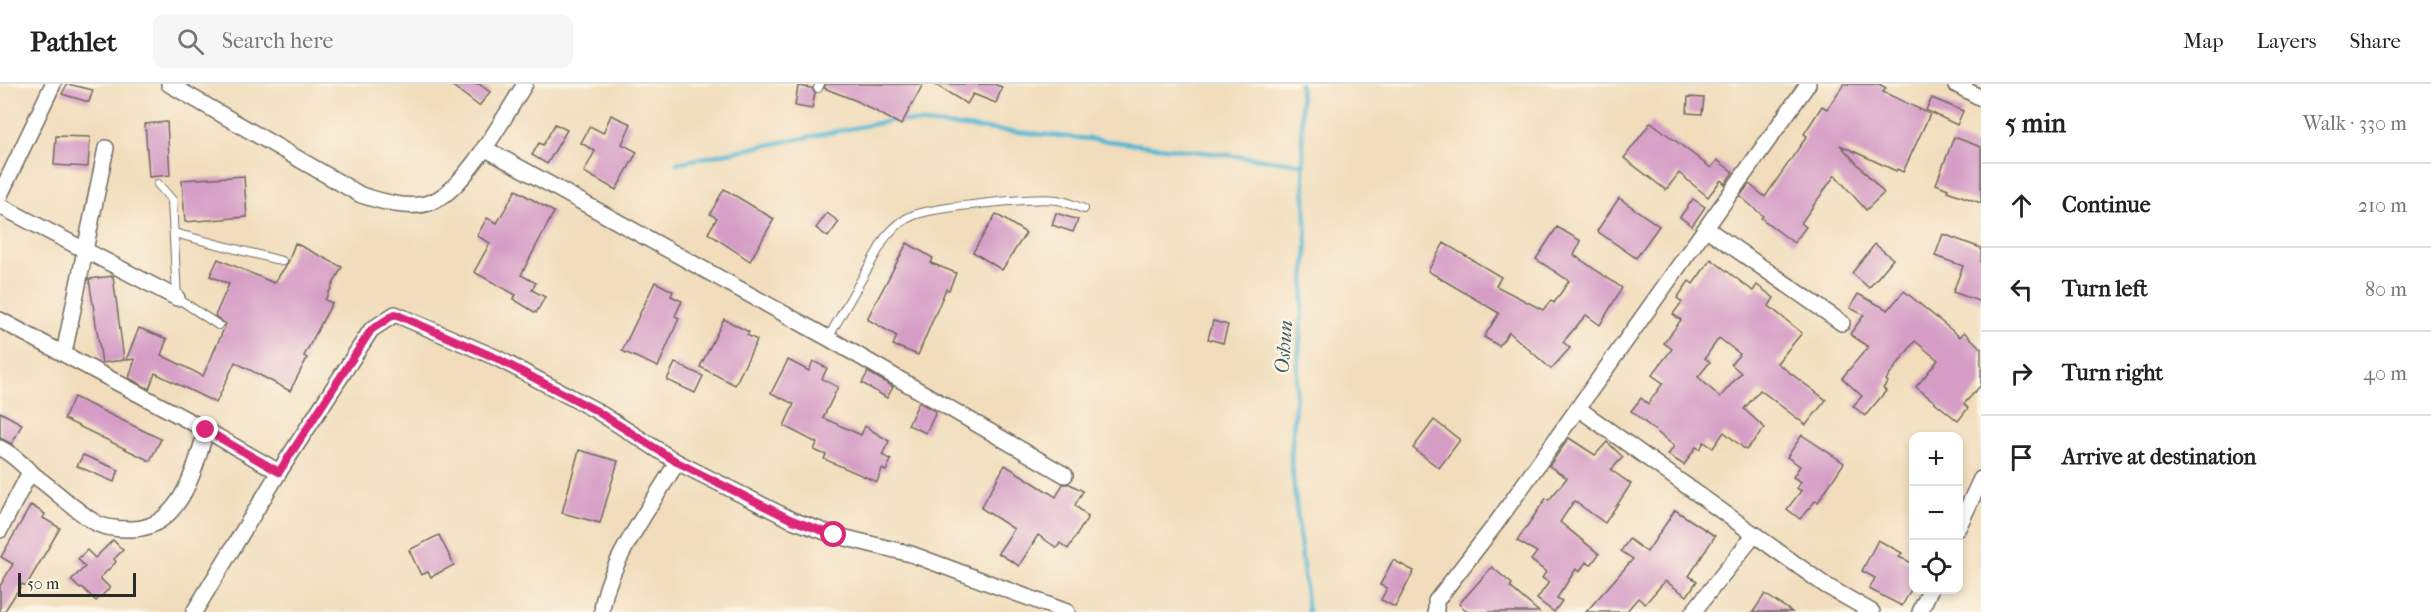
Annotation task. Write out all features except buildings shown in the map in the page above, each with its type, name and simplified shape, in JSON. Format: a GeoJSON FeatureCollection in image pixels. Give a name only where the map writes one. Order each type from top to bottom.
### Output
{"type":"FeatureCollection","features":[{"type":"Feature","properties":{"kind":"street"},"geometry":{"type":"LineString","coordinates":[[0,195],[53,84]]}},
{"type":"Feature","properties":{"kind":"street"},"geometry":{"type":"LineString","coordinates":[[169,84],[353,190],[394,204],[421,204],[435,201],[450,189],[484,148],[525,84]]}},
{"type":"Feature","properties":{"kind":"street"},"geometry":{"type":"LineString","coordinates":[[1436,612],[1436,601],[1496,525],[1808,84]]}},
{"type":"Feature","properties":{"kind":"street"},"geometry":{"type":"LineString","coordinates":[[1955,84],[1981,98]]}},
{"type":"Feature","properties":{"kind":"street"},"geometry":{"type":"LineString","coordinates":[[64,353],[106,148]]}},
{"type":"Feature","properties":{"kind":"street"},"geometry":{"type":"LineString","coordinates":[[484,148],[828,338],[1065,475]]}},
{"type":"Feature","properties":{"kind":"street"},"geometry":{"type":"LineString","coordinates":[[0,206],[84,252],[177,298]]}},
{"type":"Feature","properties":{"kind":"street"},"geometry":{"type":"LineString","coordinates":[[1707,229],[1842,323]]}},
{"type":"Feature","properties":{"kind":"street"},"geometry":{"type":"LineString","coordinates":[[194,612],[279,472],[371,330],[395,314],[496,358],[595,410],[677,462],[792,520],[834,535],[911,554],[1067,612]]}},
{"type":"Feature","properties":{"kind":"street"},"geometry":{"type":"LineString","coordinates":[[0,320],[206,430],[279,472]]}},
{"type":"Feature","properties":{"kind":"street"},"geometry":{"type":"LineString","coordinates":[[1579,409],[1825,585],[1872,612]]}},
{"type":"Feature","properties":{"kind":"street"},"geometry":{"type":"LineString","coordinates":[[0,448],[9,452],[30,472],[98,524],[141,530],[158,524],[175,508],[194,473],[206,430]]}},
{"type":"Feature","properties":{"kind":"street"},"geometry":{"type":"LineString","coordinates":[[602,612],[603,595],[614,569],[677,462]]}},
{"type":"Feature","properties":{"kind":"street"},"geometry":{"type":"LineString","coordinates":[[0,530],[30,472]]}},
{"type":"Feature","properties":{"kind":"street"},"geometry":{"type":"LineString","coordinates":[[1963,519],[1980,482]]}},
{"type":"Feature","properties":{"kind":"street"},"geometry":{"type":"LineString","coordinates":[[1694,612],[1755,534]]}},
{"type":"Feature","properties":{"kind":"street"},"geometry":{"type":"LineString","coordinates":[[1920,612],[1928,594]]}},
{"type":"Feature","properties":{"kind":"lane"},"geometry":{"type":"LineString","coordinates":[[158,184],[172,200],[177,298],[218,325]]}},
{"type":"Feature","properties":{"kind":"lane"},"geometry":{"type":"LineString","coordinates":[[828,338],[885,238],[897,224],[914,215],[1039,200],[1059,200],[1084,209]]}},
{"type":"Feature","properties":{"kind":"lane"},"geometry":{"type":"LineString","coordinates":[[174,233],[282,261]]}},
{"type":"Feature","properties":{"kind":"waterway","name":"Oshun"},"geometry":{"type":"LineString","coordinates":[[1300,84],[1307,245],[1291,459],[1308,612]]}},
{"type":"Feature","properties":{"kind":"waterway"},"geometry":{"type":"LineString","coordinates":[[677,163],[894,120],[1090,139],[1304,164]]}},
{"type":"Feature","properties":{"kind":"route"},"geometry":{"type":"LineString","coordinates":[[206,430],[279,472],[371,330],[395,314],[496,358],[595,410],[677,462],[792,520],[834,535]]}}]}
